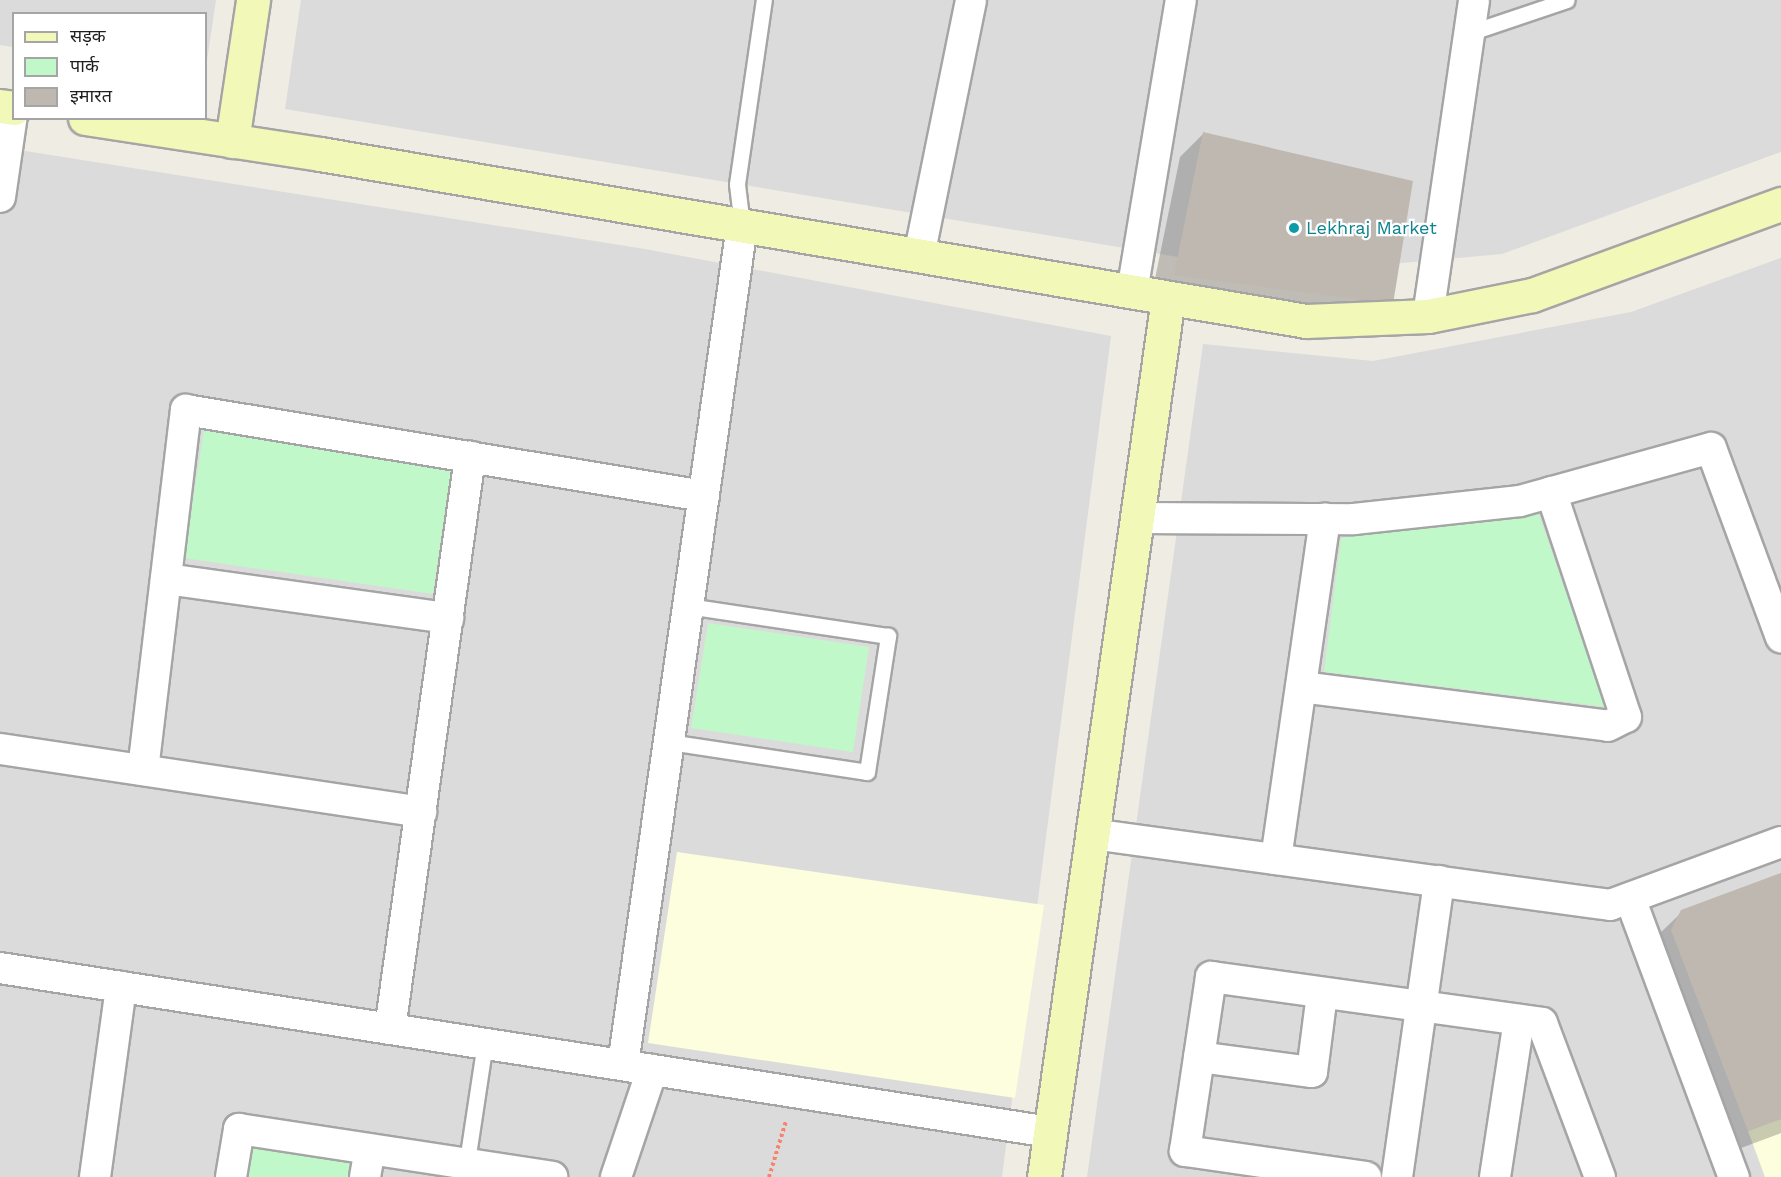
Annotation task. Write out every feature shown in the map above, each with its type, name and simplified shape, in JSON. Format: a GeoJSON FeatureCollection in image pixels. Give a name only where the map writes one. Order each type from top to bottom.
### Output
{"type":"FeatureCollection","features":[{"type":"Feature","properties":{"kind":"street"},"geometry":{"type":"LineString","coordinates":[[232,141],[253,0]]}},
{"type":"Feature","properties":{"kind":"street"},"geometry":{"type":"LineString","coordinates":[[919,255],[971,0]]}},
{"type":"Feature","properties":{"kind":"street"},"geometry":{"type":"LineString","coordinates":[[1132,292],[1181,0]]}},
{"type":"Feature","properties":{"kind":"street"},"geometry":{"type":"LineString","coordinates":[[1428,316],[1474,0]]}},
{"type":"Feature","properties":{"kind":"street"},"geometry":{"type":"LineString","coordinates":[[0,197],[12,115]]}},
{"type":"Feature","properties":{"kind":"street"},"geometry":{"type":"LineString","coordinates":[[98,120],[1306,321],[1428,316],[1532,295],[1781,204]]}},
{"type":"Feature","properties":{"kind":"street"},"geometry":{"type":"LineString","coordinates":[[623,1065],[742,226]]}},
{"type":"Feature","properties":{"kind":"street"},"geometry":{"type":"LineString","coordinates":[[1044,1177],[1168,298]]}},
{"type":"Feature","properties":{"kind":"street"},"geometry":{"type":"LineString","coordinates":[[143,770],[186,410],[704,496]]}},
{"type":"Feature","properties":{"kind":"street"},"geometry":{"type":"LineString","coordinates":[[1137,518],[1324,519],[1520,501],[1711,448],[1781,637]]}},
{"type":"Feature","properties":{"kind":"street"},"geometry":{"type":"LineString","coordinates":[[390,1029],[470,457]]}},
{"type":"Feature","properties":{"kind":"street"},"geometry":{"type":"LineString","coordinates":[[1301,687],[1608,726],[1626,717],[1551,492]]}},
{"type":"Feature","properties":{"kind":"street"},"geometry":{"type":"LineString","coordinates":[[1276,859],[1324,519]]}},
{"type":"Feature","properties":{"kind":"street"},"geometry":{"type":"LineString","coordinates":[[166,579],[448,618]]}},
{"type":"Feature","properties":{"kind":"street"},"geometry":{"type":"LineString","coordinates":[[0,749],[421,812]]}},
{"type":"Feature","properties":{"kind":"street"},"geometry":{"type":"LineString","coordinates":[[1092,834],[1610,905],[1781,842]]}},
{"type":"Feature","properties":{"kind":"street"},"geometry":{"type":"LineString","coordinates":[[1397,1177],[1439,881]]}},
{"type":"Feature","properties":{"kind":"street"},"geometry":{"type":"LineString","coordinates":[[1630,898],[1734,1177]]}},
{"type":"Feature","properties":{"kind":"street"},"geometry":{"type":"LineString","coordinates":[[0,968],[1050,1132]]}},
{"type":"Feature","properties":{"kind":"street"},"geometry":{"type":"LineString","coordinates":[[1365,1177],[1185,1151],[1211,977],[1542,1023],[1600,1177]]}},
{"type":"Feature","properties":{"kind":"street"},"geometry":{"type":"LineString","coordinates":[[95,1177],[121,987]]}},
{"type":"Feature","properties":{"kind":"street"},"geometry":{"type":"LineString","coordinates":[[1199,1057],[1312,1072],[1322,994]]}},
{"type":"Feature","properties":{"kind":"street"},"geometry":{"type":"LineString","coordinates":[[1495,1177],[1519,1020]]}},
{"type":"Feature","properties":{"kind":"street"},"geometry":{"type":"LineString","coordinates":[[616,1177],[652,1070]]}},
{"type":"Feature","properties":{"kind":"street"},"geometry":{"type":"LineString","coordinates":[[231,1177],[239,1129],[368,1163],[552,1177]]}},
{"type":"Feature","properties":{"kind":"lane"},"geometry":{"type":"LineString","coordinates":[[742,226],[737,184],[765,0]]}},
{"type":"Feature","properties":{"kind":"lane"},"geometry":{"type":"LineString","coordinates":[[1469,33],[1567,0]]}},
{"type":"Feature","properties":{"kind":"lane"},"geometry":{"type":"LineString","coordinates":[[669,742],[867,772],[888,636],[688,606]]}},
{"type":"Feature","properties":{"kind":"lane"},"geometry":{"type":"LineString","coordinates":[[465,1171],[485,1043]]}},
{"type":"Feature","properties":{"kind":"path"},"geometry":{"type":"LineString","coordinates":[[769,1177],[795,1092]]}},
{"type":"Feature","properties":{"kind":"shaded area"},"geometry":{"type":"Polygon","coordinates":[[[0,0],[216,0],[207,60],[207,12],[12,12],[12,47],[0,45],[0,0]]]}},
{"type":"Feature","properties":{"kind":"shaded area"},"geometry":{"type":"Polygon","coordinates":[[[301,0],[1781,0],[1781,152],[1502,254],[1281,274],[285,109],[301,0]]]}},
{"type":"Feature","properties":{"kind":"shaded area"},"geometry":{"type":"Polygon","coordinates":[[[0,147],[645,249],[1111,336],[1002,1177],[0,1177],[0,147]]]}},
{"type":"Feature","properties":{"kind":"shaded area"},"geometry":{"type":"Polygon","coordinates":[[[1781,258],[1781,1177],[1087,1177],[1203,344],[1373,361],[1631,312],[1781,258]]]}},
{"type":"Feature","properties":{"kind":"shaded area"},"geometry":{"type":"Polygon","coordinates":[[[677,852],[1044,905],[1015,1098],[648,1043],[677,852]]]}},
{"type":"Feature","properties":{"kind":"shaded area"},"geometry":{"type":"Polygon","coordinates":[[[1781,1119],[1781,1177],[1765,1177],[1748,1131],[1781,1119]]]}},
{"type":"Feature","properties":{"kind":"green space"},"geometry":{"type":"Polygon","coordinates":[[[204,429],[452,464],[433,594],[184,558],[204,429]]]}},
{"type":"Feature","properties":{"kind":"green space"},"geometry":{"type":"Polygon","coordinates":[[[1538,512],[1606,707],[1324,672],[1341,538],[1538,512]]]}},
{"type":"Feature","properties":{"kind":"green space"},"geometry":{"type":"Polygon","coordinates":[[[708,623],[869,647],[853,752],[691,728],[708,623]]]}},
{"type":"Feature","properties":{"kind":"green space"},"geometry":{"type":"Polygon","coordinates":[[[247,1144],[355,1159],[352,1177],[242,1177],[247,1144]]]}},
{"type":"Feature","properties":{"kind":"building","name":"Lekhraj Market"},"geometry":{"type":"Polygon","coordinates":[[[1203,132],[1413,181],[1393,304],[1174,275],[1203,132]]]}},
{"type":"Feature","properties":{"kind":"building"},"geometry":{"type":"Polygon","coordinates":[[[1781,873],[1781,1119],[1748,1131],[1671,930],[1681,910],[1781,873]]]}},
{"type":"Feature","properties":{"kind":"place","name":"Lekhraj Market"},"geometry":{"type":"Point","coordinates":[1294,228]}}]}
